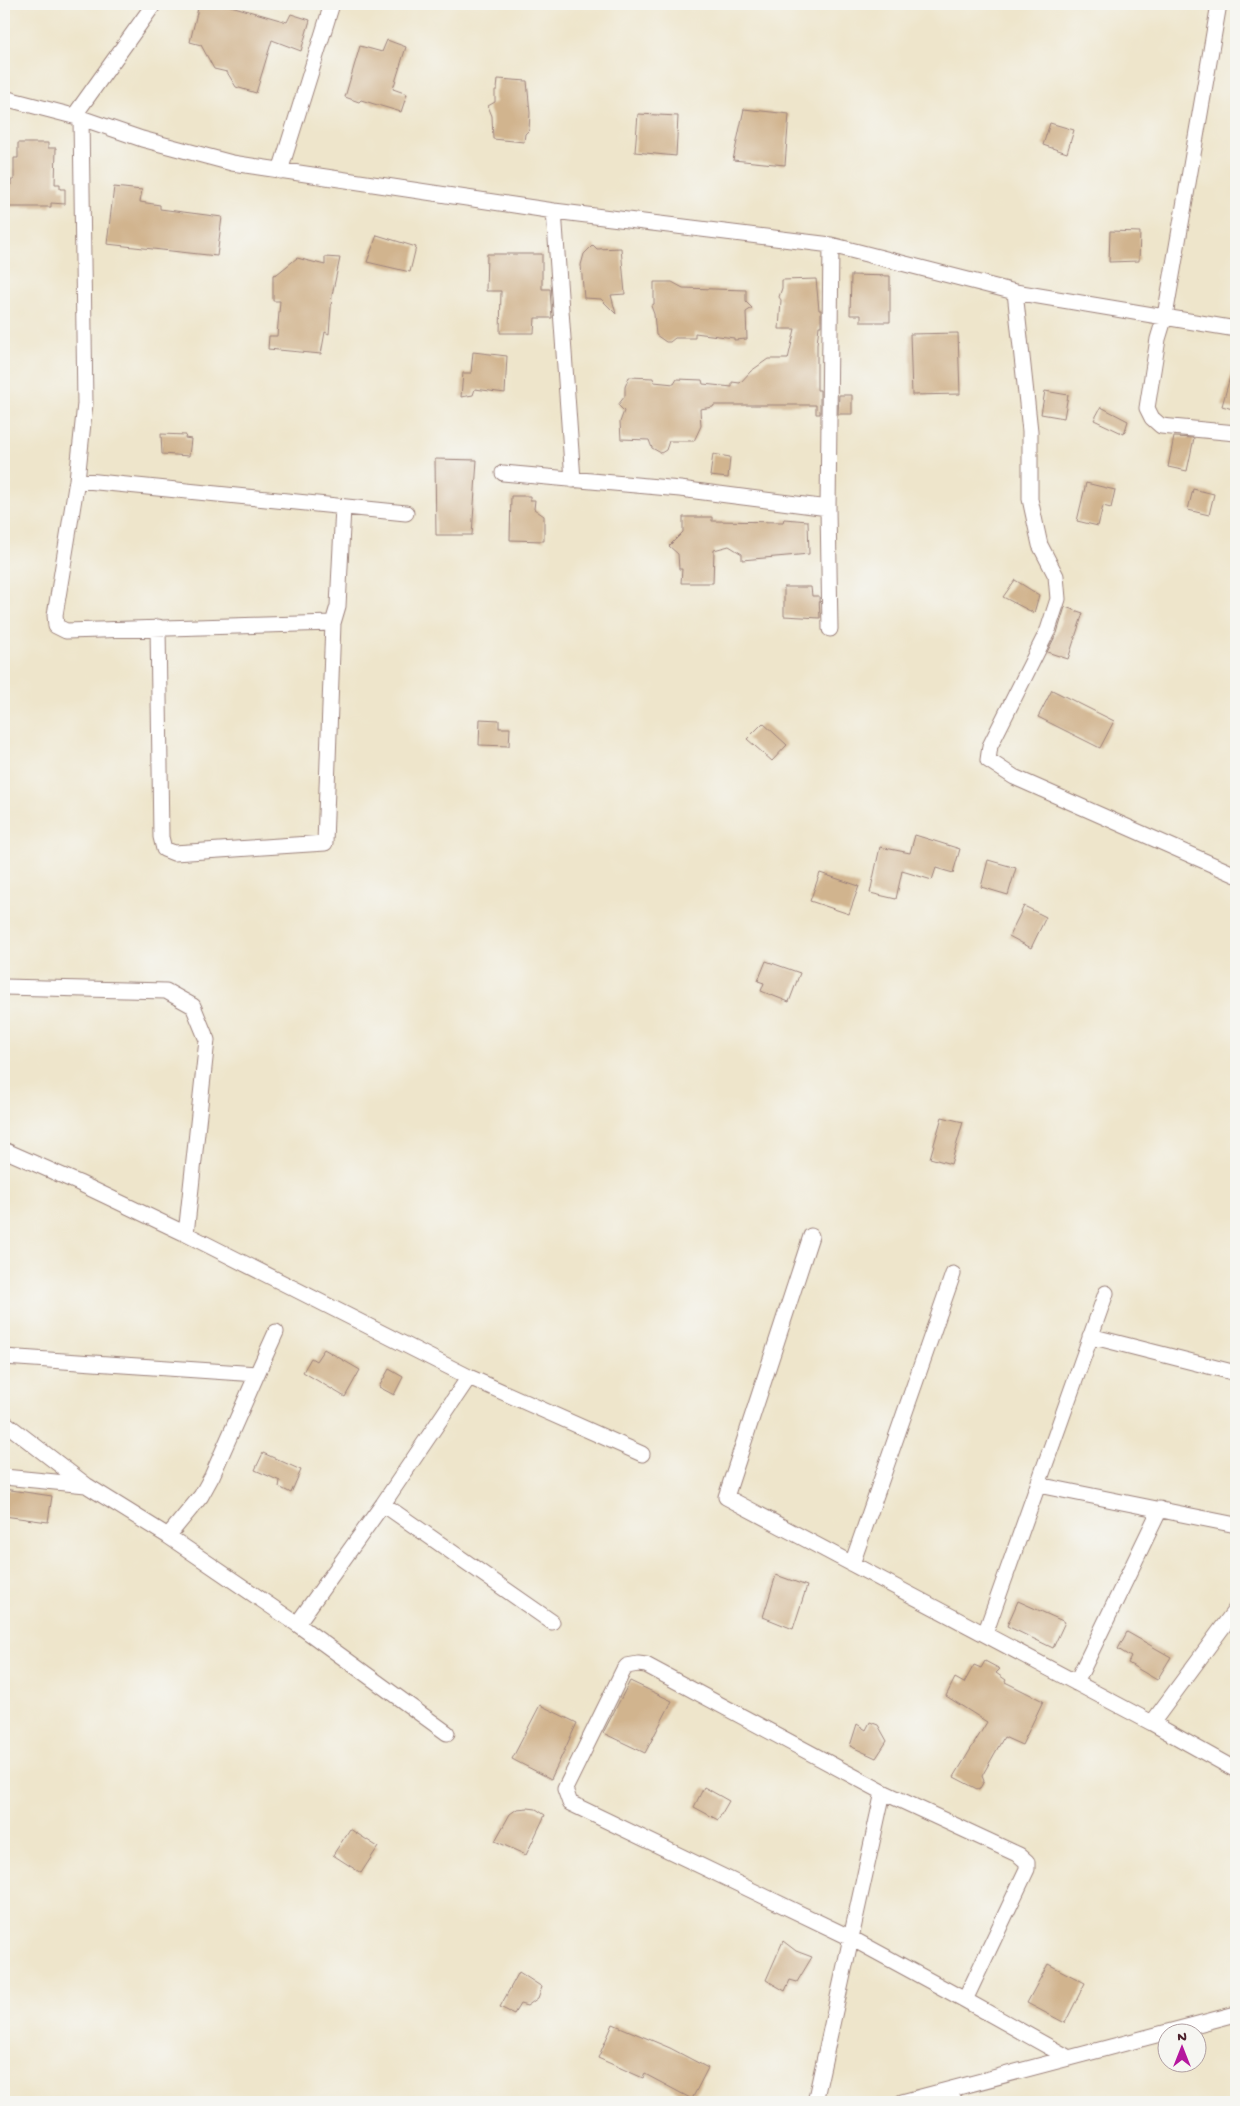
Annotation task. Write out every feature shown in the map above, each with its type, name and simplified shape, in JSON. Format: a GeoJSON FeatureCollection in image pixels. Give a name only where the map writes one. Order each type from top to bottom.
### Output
{"type":"FeatureCollection","features":[{"type":"Feature","properties":{"kind":"street"},"geometry":{"type":"LineString","coordinates":[[154,4],[78,117],[85,404],[77,480],[55,615],[56,626],[66,631],[158,627],[333,624]]}},
{"type":"Feature","properties":{"kind":"street"},"geometry":{"type":"LineString","coordinates":[[280,171],[332,4]]}},
{"type":"Feature","properties":{"kind":"street"},"geometry":{"type":"LineString","coordinates":[[1219,4],[1165,316],[1158,339],[1147,408],[1152,418],[1161,426],[1236,433]]}},
{"type":"Feature","properties":{"kind":"street"},"geometry":{"type":"LineString","coordinates":[[4,98],[78,117],[192,154],[280,171],[554,211],[831,245],[1015,292],[1236,329]]}},
{"type":"Feature","properties":{"kind":"street"},"geometry":{"type":"LineString","coordinates":[[554,211],[573,480]]}},
{"type":"Feature","properties":{"kind":"street"},"geometry":{"type":"LineString","coordinates":[[830,629],[828,508],[831,245]]}},
{"type":"Feature","properties":{"kind":"street"},"geometry":{"type":"LineString","coordinates":[[1015,292],[1030,430],[1030,499],[1040,544],[1056,576],[1058,599],[1048,630],[990,746],[988,760],[1014,777],[1236,875]]}},
{"type":"Feature","properties":{"kind":"street"},"geometry":{"type":"LineString","coordinates":[[503,472],[680,489],[828,508]]}},
{"type":"Feature","properties":{"kind":"street"},"geometry":{"type":"LineString","coordinates":[[77,480],[406,513]]}},
{"type":"Feature","properties":{"kind":"street"},"geometry":{"type":"LineString","coordinates":[[158,627],[161,837],[164,849],[174,853],[325,843],[333,624],[338,606],[342,507]]}},
{"type":"Feature","properties":{"kind":"street"},"geometry":{"type":"LineString","coordinates":[[4,987],[166,991],[193,1006],[206,1040],[186,1234]]}},
{"type":"Feature","properties":{"kind":"street"},"geometry":{"type":"LineString","coordinates":[[4,1150],[186,1234],[469,1377],[642,1454]]}},
{"type":"Feature","properties":{"kind":"street"},"geometry":{"type":"LineString","coordinates":[[811,1236],[726,1497],[1152,1723],[1236,1770]]}},
{"type":"Feature","properties":{"kind":"street"},"geometry":{"type":"LineString","coordinates":[[852,1564],[952,1274]]}},
{"type":"Feature","properties":{"kind":"street"},"geometry":{"type":"LineString","coordinates":[[984,1634],[1106,1293]]}},
{"type":"Feature","properties":{"kind":"street"},"geometry":{"type":"LineString","coordinates":[[168,1536],[200,1496],[212,1476],[276,1332]]}},
{"type":"Feature","properties":{"kind":"street"},"geometry":{"type":"LineString","coordinates":[[1090,1336],[1236,1373]]}},
{"type":"Feature","properties":{"kind":"street"},"geometry":{"type":"LineString","coordinates":[[4,1356],[257,1374]]}},
{"type":"Feature","properties":{"kind":"street"},"geometry":{"type":"LineString","coordinates":[[297,1624],[383,1504],[469,1377]]}},
{"type":"Feature","properties":{"kind":"street"},"geometry":{"type":"LineString","coordinates":[[4,1422],[86,1485],[168,1536],[297,1624],[447,1733]]}},
{"type":"Feature","properties":{"kind":"street"},"geometry":{"type":"LineString","coordinates":[[4,1477],[86,1485]]}},
{"type":"Feature","properties":{"kind":"street"},"geometry":{"type":"LineString","coordinates":[[1038,1485],[1236,1525]]}},
{"type":"Feature","properties":{"kind":"street"},"geometry":{"type":"LineString","coordinates":[[383,1504],[552,1622]]}},
{"type":"Feature","properties":{"kind":"street"},"geometry":{"type":"LineString","coordinates":[[1076,1683],[1160,1509]]}},
{"type":"Feature","properties":{"kind":"street"},"geometry":{"type":"LineString","coordinates":[[1152,1723],[1236,1608]]}},
{"type":"Feature","properties":{"kind":"street"},"geometry":{"type":"LineString","coordinates":[[966,2000],[1027,1869],[1027,1862],[1019,1855],[883,1792],[646,1665],[627,1666],[565,1789],[570,1803],[851,1938],[1069,2058]]}},
{"type":"Feature","properties":{"kind":"street"},"geometry":{"type":"LineString","coordinates":[[815,2102],[883,1792]]}},
{"type":"Feature","properties":{"kind":"street"},"geometry":{"type":"LineString","coordinates":[[902,2102],[951,2096],[1069,2058],[1236,2014]]}},
{"type":"Feature","properties":{"kind":"building"},"geometry":{"type":"Polygon","coordinates":[[[199,4],[224,4],[287,22],[291,14],[310,20],[301,51],[272,40],[256,93],[236,87],[227,72],[214,69],[201,45],[190,42],[199,4]]]}},
{"type":"Feature","properties":{"kind":"building"},"geometry":{"type":"Polygon","coordinates":[[[387,40],[406,47],[393,89],[407,94],[401,112],[345,97],[360,46],[382,52],[387,40]]]}},
{"type":"Feature","properties":{"kind":"building"},"geometry":{"type":"Polygon","coordinates":[[[498,79],[527,81],[530,113],[529,130],[525,134],[524,142],[493,139],[492,116],[488,106],[495,102],[495,90],[497,90],[498,79]]]}},
{"type":"Feature","properties":{"kind":"building"},"geometry":{"type":"Polygon","coordinates":[[[744,109],[789,114],[785,165],[733,160],[744,109]]]}},
{"type":"Feature","properties":{"kind":"building"},"geometry":{"type":"Polygon","coordinates":[[[638,114],[678,116],[676,156],[635,152],[638,114]]]}},
{"type":"Feature","properties":{"kind":"building"},"geometry":{"type":"Polygon","coordinates":[[[1050,123],[1074,130],[1067,153],[1043,145],[1050,123]]]}},
{"type":"Feature","properties":{"kind":"building"},"geometry":{"type":"Polygon","coordinates":[[[18,143],[48,143],[48,148],[56,148],[55,184],[60,184],[60,189],[65,189],[65,204],[51,203],[51,207],[4,207],[4,185],[11,185],[11,180],[14,180],[14,158],[18,158],[18,143]]]}},
{"type":"Feature","properties":{"kind":"building"},"geometry":{"type":"Polygon","coordinates":[[[114,187],[142,190],[140,202],[160,205],[160,209],[222,217],[217,256],[107,244],[114,187]]]}},
{"type":"Feature","properties":{"kind":"building"},"geometry":{"type":"Polygon","coordinates":[[[1110,231],[1140,232],[1139,261],[1109,262],[1110,231]]]}},
{"type":"Feature","properties":{"kind":"building"},"geometry":{"type":"Polygon","coordinates":[[[377,235],[416,247],[410,272],[367,262],[377,235]]]}},
{"type":"Feature","properties":{"kind":"building"},"geometry":{"type":"Polygon","coordinates":[[[593,245],[597,249],[621,248],[625,294],[611,295],[616,314],[601,299],[584,298],[581,265],[584,254],[593,245]]]}},
{"type":"Feature","properties":{"kind":"building"},"geometry":{"type":"Polygon","coordinates":[[[487,254],[542,254],[542,289],[550,289],[552,318],[535,318],[534,333],[500,333],[501,291],[486,291],[487,254]]]}},
{"type":"Feature","properties":{"kind":"building"},"geometry":{"type":"Polygon","coordinates":[[[325,257],[340,258],[332,295],[329,334],[325,332],[321,354],[268,349],[269,336],[277,336],[280,301],[273,301],[273,275],[297,258],[325,265],[325,257]]]}},
{"type":"Feature","properties":{"kind":"building"},"geometry":{"type":"Polygon","coordinates":[[[851,275],[890,276],[890,322],[861,322],[861,315],[850,315],[851,275]]]}},
{"type":"Feature","properties":{"kind":"building"},"geometry":{"type":"Polygon","coordinates":[[[816,279],[819,310],[821,310],[821,326],[819,326],[817,344],[817,390],[820,390],[820,414],[816,414],[816,405],[714,405],[713,407],[700,409],[701,426],[694,441],[669,441],[666,450],[661,453],[652,448],[649,440],[621,439],[620,422],[624,411],[618,405],[625,396],[625,387],[629,377],[653,378],[654,382],[674,384],[677,379],[702,380],[703,384],[732,387],[732,382],[740,383],[751,371],[768,359],[788,359],[795,329],[779,329],[781,300],[779,297],[782,280],[816,279]]]}},
{"type":"Feature","properties":{"kind":"building"},"geometry":{"type":"Polygon","coordinates":[[[654,282],[672,282],[683,288],[746,290],[746,302],[752,308],[746,312],[747,339],[734,340],[734,338],[695,333],[695,338],[675,338],[670,342],[666,342],[656,335],[654,314],[651,306],[654,304],[654,282]]]}},
{"type":"Feature","properties":{"kind":"building"},"geometry":{"type":"Polygon","coordinates":[[[958,333],[960,394],[912,395],[910,334],[958,333]]]}},
{"type":"Feature","properties":{"kind":"building"},"geometry":{"type":"Polygon","coordinates":[[[473,352],[507,356],[505,393],[475,389],[473,395],[461,397],[463,373],[471,373],[473,352]]]}},
{"type":"Feature","properties":{"kind":"building"},"geometry":{"type":"Polygon","coordinates":[[[1232,370],[1236,371],[1236,410],[1222,406],[1232,370]]]}},
{"type":"Feature","properties":{"kind":"building"},"geometry":{"type":"Polygon","coordinates":[[[1045,391],[1068,395],[1064,418],[1041,414],[1045,391]]]}},
{"type":"Feature","properties":{"kind":"building"},"geometry":{"type":"Polygon","coordinates":[[[839,395],[852,395],[852,414],[838,414],[839,395]]]}},
{"type":"Feature","properties":{"kind":"building"},"geometry":{"type":"Polygon","coordinates":[[[1101,407],[1128,421],[1124,434],[1094,420],[1101,407]]]}},
{"type":"Feature","properties":{"kind":"building"},"geometry":{"type":"Polygon","coordinates":[[[161,434],[186,435],[185,438],[191,439],[189,456],[162,454],[161,434]]]}},
{"type":"Feature","properties":{"kind":"building"},"geometry":{"type":"Polygon","coordinates":[[[1174,437],[1194,438],[1187,471],[1168,467],[1174,437]]]}},
{"type":"Feature","properties":{"kind":"building"},"geometry":{"type":"Polygon","coordinates":[[[713,454],[730,457],[728,478],[710,476],[713,454]]]}},
{"type":"Feature","properties":{"kind":"building"},"geometry":{"type":"Polygon","coordinates":[[[435,459],[477,460],[472,535],[436,535],[435,459]]]}},
{"type":"Feature","properties":{"kind":"building"},"geometry":{"type":"Polygon","coordinates":[[[1086,483],[1115,490],[1111,508],[1103,506],[1098,526],[1077,521],[1086,483]]]}},
{"type":"Feature","properties":{"kind":"building"},"geometry":{"type":"Polygon","coordinates":[[[1193,489],[1214,494],[1209,515],[1188,510],[1193,489]]]}},
{"type":"Feature","properties":{"kind":"building"},"geometry":{"type":"Polygon","coordinates":[[[511,496],[530,496],[530,500],[535,500],[534,509],[544,516],[544,541],[510,540],[511,496]]]}},
{"type":"Feature","properties":{"kind":"building"},"geometry":{"type":"Polygon","coordinates":[[[683,517],[712,517],[712,521],[783,522],[784,519],[808,521],[809,554],[742,560],[742,554],[729,546],[714,550],[713,583],[681,583],[682,569],[679,569],[678,554],[669,546],[683,532],[683,517]]]}},
{"type":"Feature","properties":{"kind":"building"},"geometry":{"type":"Polygon","coordinates":[[[1015,580],[1039,595],[1034,613],[1003,597],[1015,580]]]}},
{"type":"Feature","properties":{"kind":"building"},"geometry":{"type":"Polygon","coordinates":[[[784,587],[811,587],[812,596],[819,596],[820,618],[784,616],[784,587]]]}},
{"type":"Feature","properties":{"kind":"building"},"geometry":{"type":"Polygon","coordinates":[[[1065,607],[1083,613],[1068,659],[1047,652],[1057,633],[1065,607]]]}},
{"type":"Feature","properties":{"kind":"building"},"geometry":{"type":"Polygon","coordinates":[[[1052,690],[1114,721],[1100,748],[1038,717],[1052,690]]]}},
{"type":"Feature","properties":{"kind":"building"},"geometry":{"type":"Polygon","coordinates":[[[480,719],[499,720],[499,728],[510,728],[509,746],[479,745],[480,719]]]}},
{"type":"Feature","properties":{"kind":"building"},"geometry":{"type":"Polygon","coordinates":[[[763,723],[787,745],[772,761],[747,739],[763,723]]]}},
{"type":"Feature","properties":{"kind":"building"},"geometry":{"type":"Polygon","coordinates":[[[915,835],[960,849],[953,873],[936,868],[932,880],[902,871],[896,899],[870,893],[880,847],[910,853],[915,835]]]}},
{"type":"Feature","properties":{"kind":"building"},"geometry":{"type":"Polygon","coordinates":[[[988,860],[1016,868],[1008,895],[981,887],[988,860]]]}},
{"type":"Feature","properties":{"kind":"building"},"geometry":{"type":"Polygon","coordinates":[[[820,873],[859,886],[849,914],[810,901],[820,873]]]}},
{"type":"Feature","properties":{"kind":"building"},"geometry":{"type":"Polygon","coordinates":[[[1024,906],[1046,917],[1031,948],[1009,936],[1024,906]]]}},
{"type":"Feature","properties":{"kind":"building"},"geometry":{"type":"Polygon","coordinates":[[[766,961],[800,973],[789,1002],[761,991],[764,983],[758,981],[766,961]]]}},
{"type":"Feature","properties":{"kind":"building"},"geometry":{"type":"Polygon","coordinates":[[[942,1117],[963,1122],[951,1164],[930,1158],[942,1117]]]}},
{"type":"Feature","properties":{"kind":"building"},"geometry":{"type":"Polygon","coordinates":[[[324,1349],[360,1370],[345,1397],[303,1372],[311,1358],[316,1361],[324,1349]]]}},
{"type":"Feature","properties":{"kind":"building"},"geometry":{"type":"Polygon","coordinates":[[[389,1369],[403,1377],[394,1395],[379,1387],[389,1369]]]}},
{"type":"Feature","properties":{"kind":"building"},"geometry":{"type":"Polygon","coordinates":[[[263,1453],[301,1470],[291,1493],[279,1487],[280,1481],[255,1470],[263,1453]]]}},
{"type":"Feature","properties":{"kind":"building"},"geometry":{"type":"Polygon","coordinates":[[[4,1489],[52,1496],[48,1522],[4,1516],[4,1489]]]}},
{"type":"Feature","properties":{"kind":"building"},"geometry":{"type":"Polygon","coordinates":[[[776,1575],[807,1586],[793,1629],[763,1617],[776,1575]]]}},
{"type":"Feature","properties":{"kind":"building"},"geometry":{"type":"Polygon","coordinates":[[[1018,1601],[1065,1622],[1053,1648],[1007,1626],[1018,1601]]]}},
{"type":"Feature","properties":{"kind":"building"},"geometry":{"type":"Polygon","coordinates":[[[1127,1632],[1171,1657],[1157,1680],[1128,1663],[1131,1657],[1118,1649],[1127,1632]]]}},
{"type":"Feature","properties":{"kind":"building"},"geometry":{"type":"Polygon","coordinates":[[[985,1661],[1000,1669],[996,1673],[1006,1680],[1005,1682],[1043,1701],[1022,1745],[1004,1737],[982,1776],[984,1781],[979,1790],[954,1777],[987,1722],[946,1696],[955,1678],[964,1683],[974,1665],[981,1668],[985,1661]]]}},
{"type":"Feature","properties":{"kind":"building"},"geometry":{"type":"Polygon","coordinates":[[[630,1681],[672,1701],[645,1753],[603,1733],[630,1681]]]}},
{"type":"Feature","properties":{"kind":"building"},"geometry":{"type":"Polygon","coordinates":[[[540,1705],[577,1723],[551,1779],[512,1759],[540,1705]]]}},
{"type":"Feature","properties":{"kind":"building"},"geometry":{"type":"Polygon","coordinates":[[[870,1722],[878,1725],[887,1741],[876,1758],[850,1746],[857,1724],[866,1730],[870,1722]]]}},
{"type":"Feature","properties":{"kind":"building"},"geometry":{"type":"Polygon","coordinates":[[[704,1787],[729,1801],[718,1820],[694,1807],[704,1787]]]}},
{"type":"Feature","properties":{"kind":"building"},"geometry":{"type":"Polygon","coordinates":[[[517,1809],[536,1809],[545,1815],[526,1855],[495,1841],[510,1814],[517,1809]]]}},
{"type":"Feature","properties":{"kind":"building"},"geometry":{"type":"Polygon","coordinates":[[[350,1829],[378,1847],[361,1873],[333,1855],[350,1829]]]}},
{"type":"Feature","properties":{"kind":"building"},"geometry":{"type":"Polygon","coordinates":[[[783,1941],[796,1951],[812,1957],[797,1982],[790,1980],[785,1991],[766,1980],[783,1941]]]}},
{"type":"Feature","properties":{"kind":"building"},"geometry":{"type":"Polygon","coordinates":[[[1048,1964],[1085,1983],[1065,2023],[1027,2003],[1048,1964]]]}},
{"type":"Feature","properties":{"kind":"building"},"geometry":{"type":"Polygon","coordinates":[[[519,1972],[542,1987],[538,1998],[527,2006],[520,2004],[514,2014],[500,2007],[519,1972]]]}},
{"type":"Feature","properties":{"kind":"building"},"geometry":{"type":"Polygon","coordinates":[[[613,2024],[670,2048],[708,2068],[692,2099],[645,2074],[643,2078],[598,2058],[613,2024]]]}}]}
